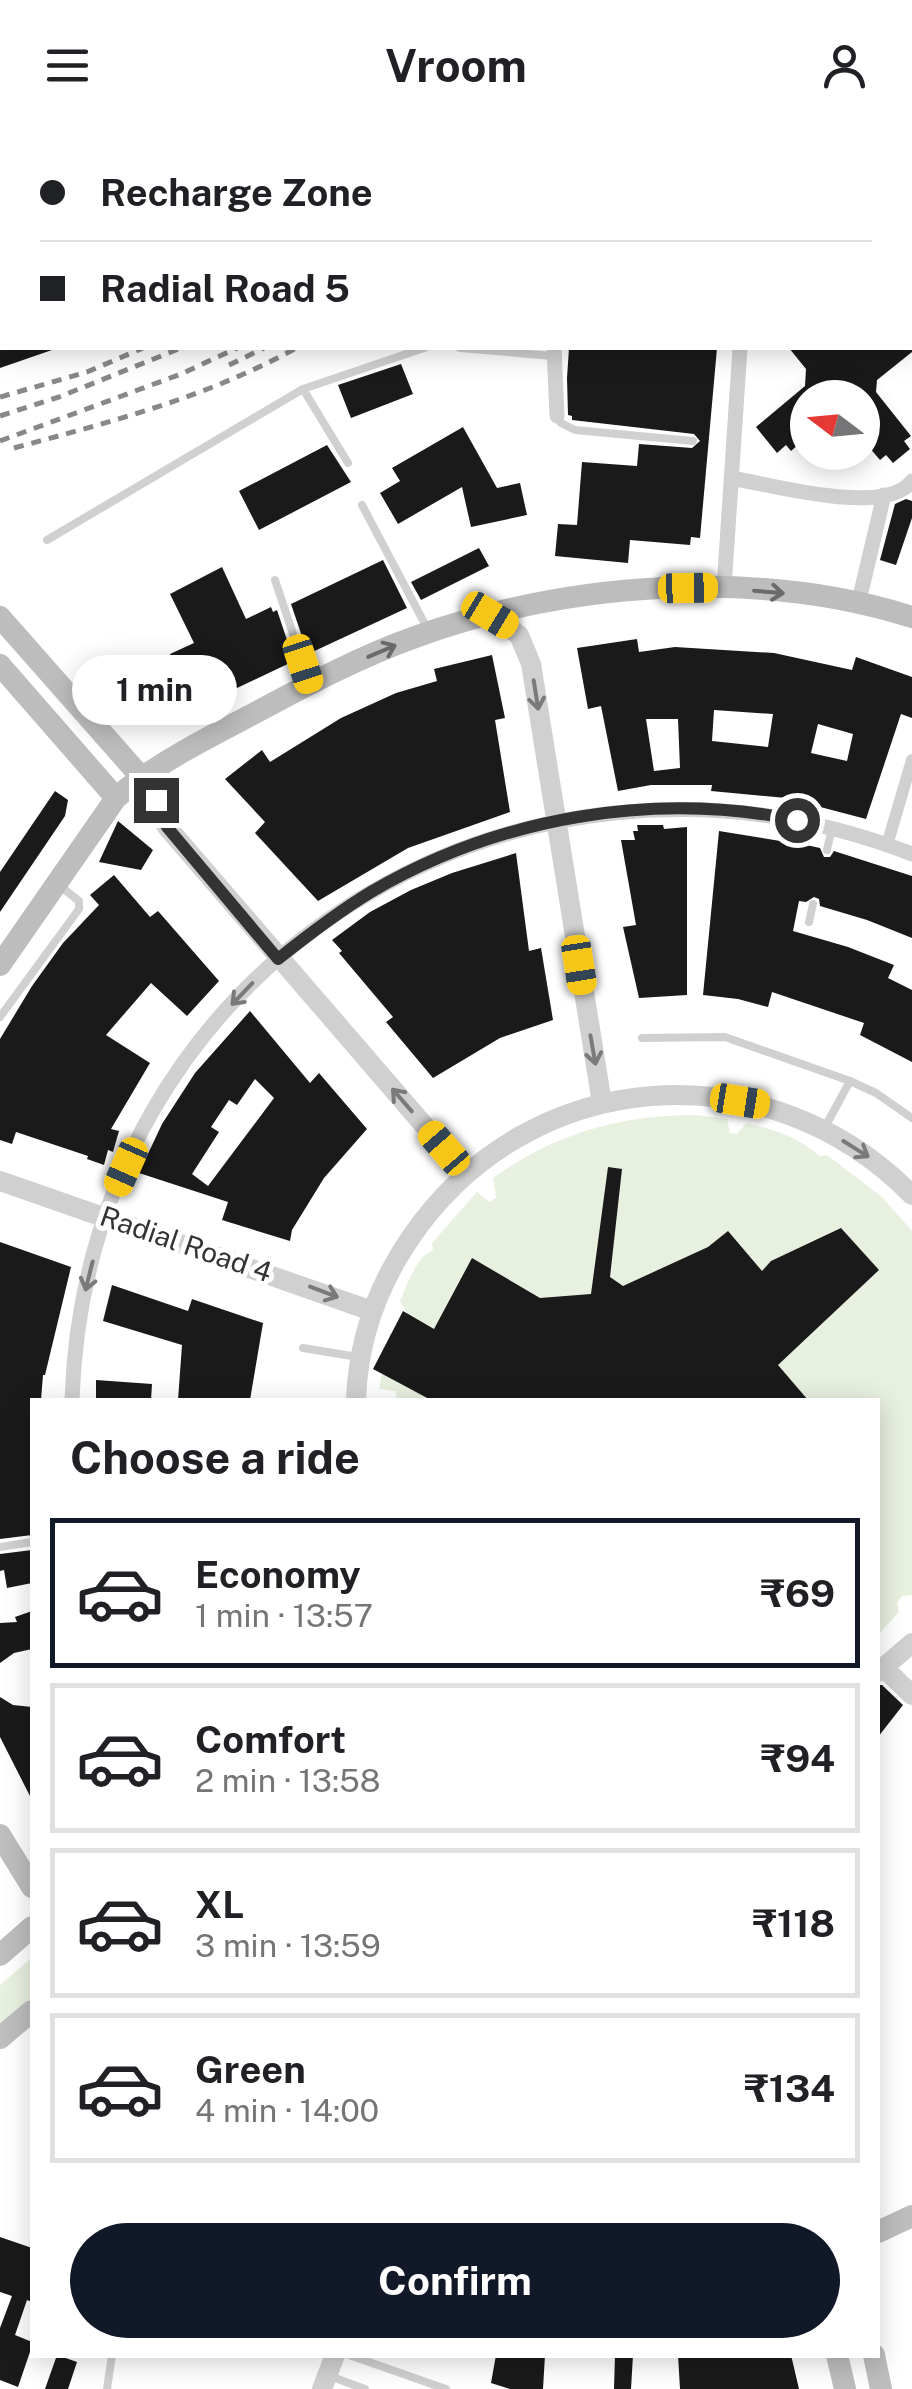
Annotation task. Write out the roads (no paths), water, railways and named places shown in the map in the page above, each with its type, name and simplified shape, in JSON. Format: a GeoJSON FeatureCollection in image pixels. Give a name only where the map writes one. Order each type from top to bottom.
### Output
{"type":"FeatureCollection","features":[{"type":"Feature","properties":{"kind":"main road"},"geometry":{"type":"LineString","coordinates":[[0,965],[116,798],[147,774],[310,684],[429,632],[586,594],[654,588],[724,588],[815,596],[912,616]]}},
{"type":"Feature","properties":{"kind":"main road"},"geometry":{"type":"LineString","coordinates":[[0,617],[147,774]]}},
{"type":"Feature","properties":{"kind":"main road"},"geometry":{"type":"LineString","coordinates":[[0,665],[116,798]]}},
{"type":"Feature","properties":{"kind":"main road"},"geometry":{"type":"LineString","coordinates":[[0,1835],[30,1884]]}},
{"type":"Feature","properties":{"kind":"main road"},"geometry":{"type":"LineString","coordinates":[[0,1955],[30,1930]]}},
{"type":"Feature","properties":{"kind":"main road"},"geometry":{"type":"LineString","coordinates":[[0,2038],[30,2013]]}},
{"type":"Feature","properties":{"kind":"main road"},"geometry":{"type":"LineString","coordinates":[[880,2231],[912,2216]]}},
{"type":"Feature","properties":{"kind":"main road"},"geometry":{"type":"LineString","coordinates":[[838,2358],[845,2389]]}},
{"type":"Feature","properties":{"kind":"main road"},"geometry":{"type":"LineString","coordinates":[[875,2358],[882,2389]]}},
{"type":"Feature","properties":{"kind":"street"},"geometry":{"type":"LineString","coordinates":[[724,588],[740,350]]}},
{"type":"Feature","properties":{"kind":"street"},"geometry":{"type":"LineString","coordinates":[[553,352],[557,416]]}},
{"type":"Feature","properties":{"kind":"street"},"geometry":{"type":"LineString","coordinates":[[732,478],[867,500],[905,490],[912,481]]}},
{"type":"Feature","properties":{"kind":"street"},"geometry":{"type":"LineString","coordinates":[[858,604],[884,495]]}},
{"type":"Feature","properties":{"kind":"street"},"geometry":{"type":"LineString","coordinates":[[490,615],[518,635],[528,654],[602,1103]]}},
{"type":"Feature","properties":{"kind":"street"},"geometry":{"type":"LineString","coordinates":[[887,845],[912,760]]}},
{"type":"Feature","properties":{"kind":"street"},"geometry":{"type":"LineString","coordinates":[[147,774],[167,827],[466,1174]]}},
{"type":"Feature","properties":{"kind":"street"},"geometry":{"type":"LineString","coordinates":[[72,1398],[82,1302],[106,1217],[134,1148],[177,1075],[229,1008],[278,959],[332,917],[415,868],[502,834],[610,812],[699,808],[771,814],[832,828],[912,854]]}},
{"type":"Feature","properties":{"kind":"street"},"geometry":{"type":"LineString","coordinates":[[356,1398],[372,1311],[411,1237],[442,1197],[466,1174],[530,1130],[602,1103],[652,1095],[702,1094],[760,1104],[824,1129],[882,1164],[912,1196]]}},
{"type":"Feature","properties":{"kind":"street","name":"Radial Road 4"},"geometry":{"type":"LineString","coordinates":[[0,1181],[372,1311]]}},
{"type":"Feature","properties":{"kind":"street"},"geometry":{"type":"LineString","coordinates":[[912,1642],[881,1670],[912,1695]]}},
{"type":"Feature","properties":{"kind":"lane"},"geometry":{"type":"LineString","coordinates":[[47,540],[303,389],[418,350]]}},
{"type":"Feature","properties":{"kind":"lane"},"geometry":{"type":"LineString","coordinates":[[510,350],[553,352]]}},
{"type":"Feature","properties":{"kind":"lane"},"geometry":{"type":"LineString","coordinates":[[303,389],[348,464]]}},
{"type":"Feature","properties":{"kind":"lane"},"geometry":{"type":"LineString","coordinates":[[557,416],[561,423],[575,430],[692,441]]}},
{"type":"Feature","properties":{"kind":"lane"},"geometry":{"type":"LineString","coordinates":[[362,504],[429,632]]}},
{"type":"Feature","properties":{"kind":"lane"},"geometry":{"type":"LineString","coordinates":[[275,580],[310,684]]}},
{"type":"Feature","properties":{"kind":"lane"},"geometry":{"type":"LineString","coordinates":[[827,850],[832,828]]}},
{"type":"Feature","properties":{"kind":"lane"},"geometry":{"type":"LineString","coordinates":[[0,1017],[79,909],[80,901],[56,883]]}},
{"type":"Feature","properties":{"kind":"lane"},"geometry":{"type":"LineString","coordinates":[[809,922],[813,904]]}},
{"type":"Feature","properties":{"kind":"lane"},"geometry":{"type":"LineString","coordinates":[[642,1038],[724,1037],[850,1081],[876,1093],[912,1118]]}},
{"type":"Feature","properties":{"kind":"lane"},"geometry":{"type":"LineString","coordinates":[[824,1129],[850,1081]]}},
{"type":"Feature","properties":{"kind":"lane"},"geometry":{"type":"LineString","coordinates":[[303,1348],[361,1358]]}},
{"type":"Feature","properties":{"kind":"lane"},"geometry":{"type":"LineString","coordinates":[[0,1547],[30,1542]]}},
{"type":"Feature","properties":{"kind":"lane"},"geometry":{"type":"LineString","coordinates":[[107,2389],[112,2358]]}},
{"type":"Feature","properties":{"kind":"lane"},"geometry":{"type":"LineString","coordinates":[[358,2358],[446,2389]]}},
{"type":"Feature","properties":{"kind":"lane"},"geometry":{"type":"LineString","coordinates":[[328,2373],[365,2389]]}},
{"type":"Feature","properties":{"kind":"railway"},"geometry":{"type":"LineString","coordinates":[[0,397],[87,372],[138,350]]}},
{"type":"Feature","properties":{"kind":"railway"},"geometry":{"type":"LineString","coordinates":[[0,416],[176,350]]}},
{"type":"Feature","properties":{"kind":"railway"},"geometry":{"type":"LineString","coordinates":[[0,441],[181,374],[233,350]]}},
{"type":"Feature","properties":{"kind":"railway"},"geometry":{"type":"LineString","coordinates":[[229,365],[260,350]]}},
{"type":"Feature","properties":{"kind":"railway"},"geometry":{"type":"LineString","coordinates":[[14,448],[193,394],[292,350]]}}]}
